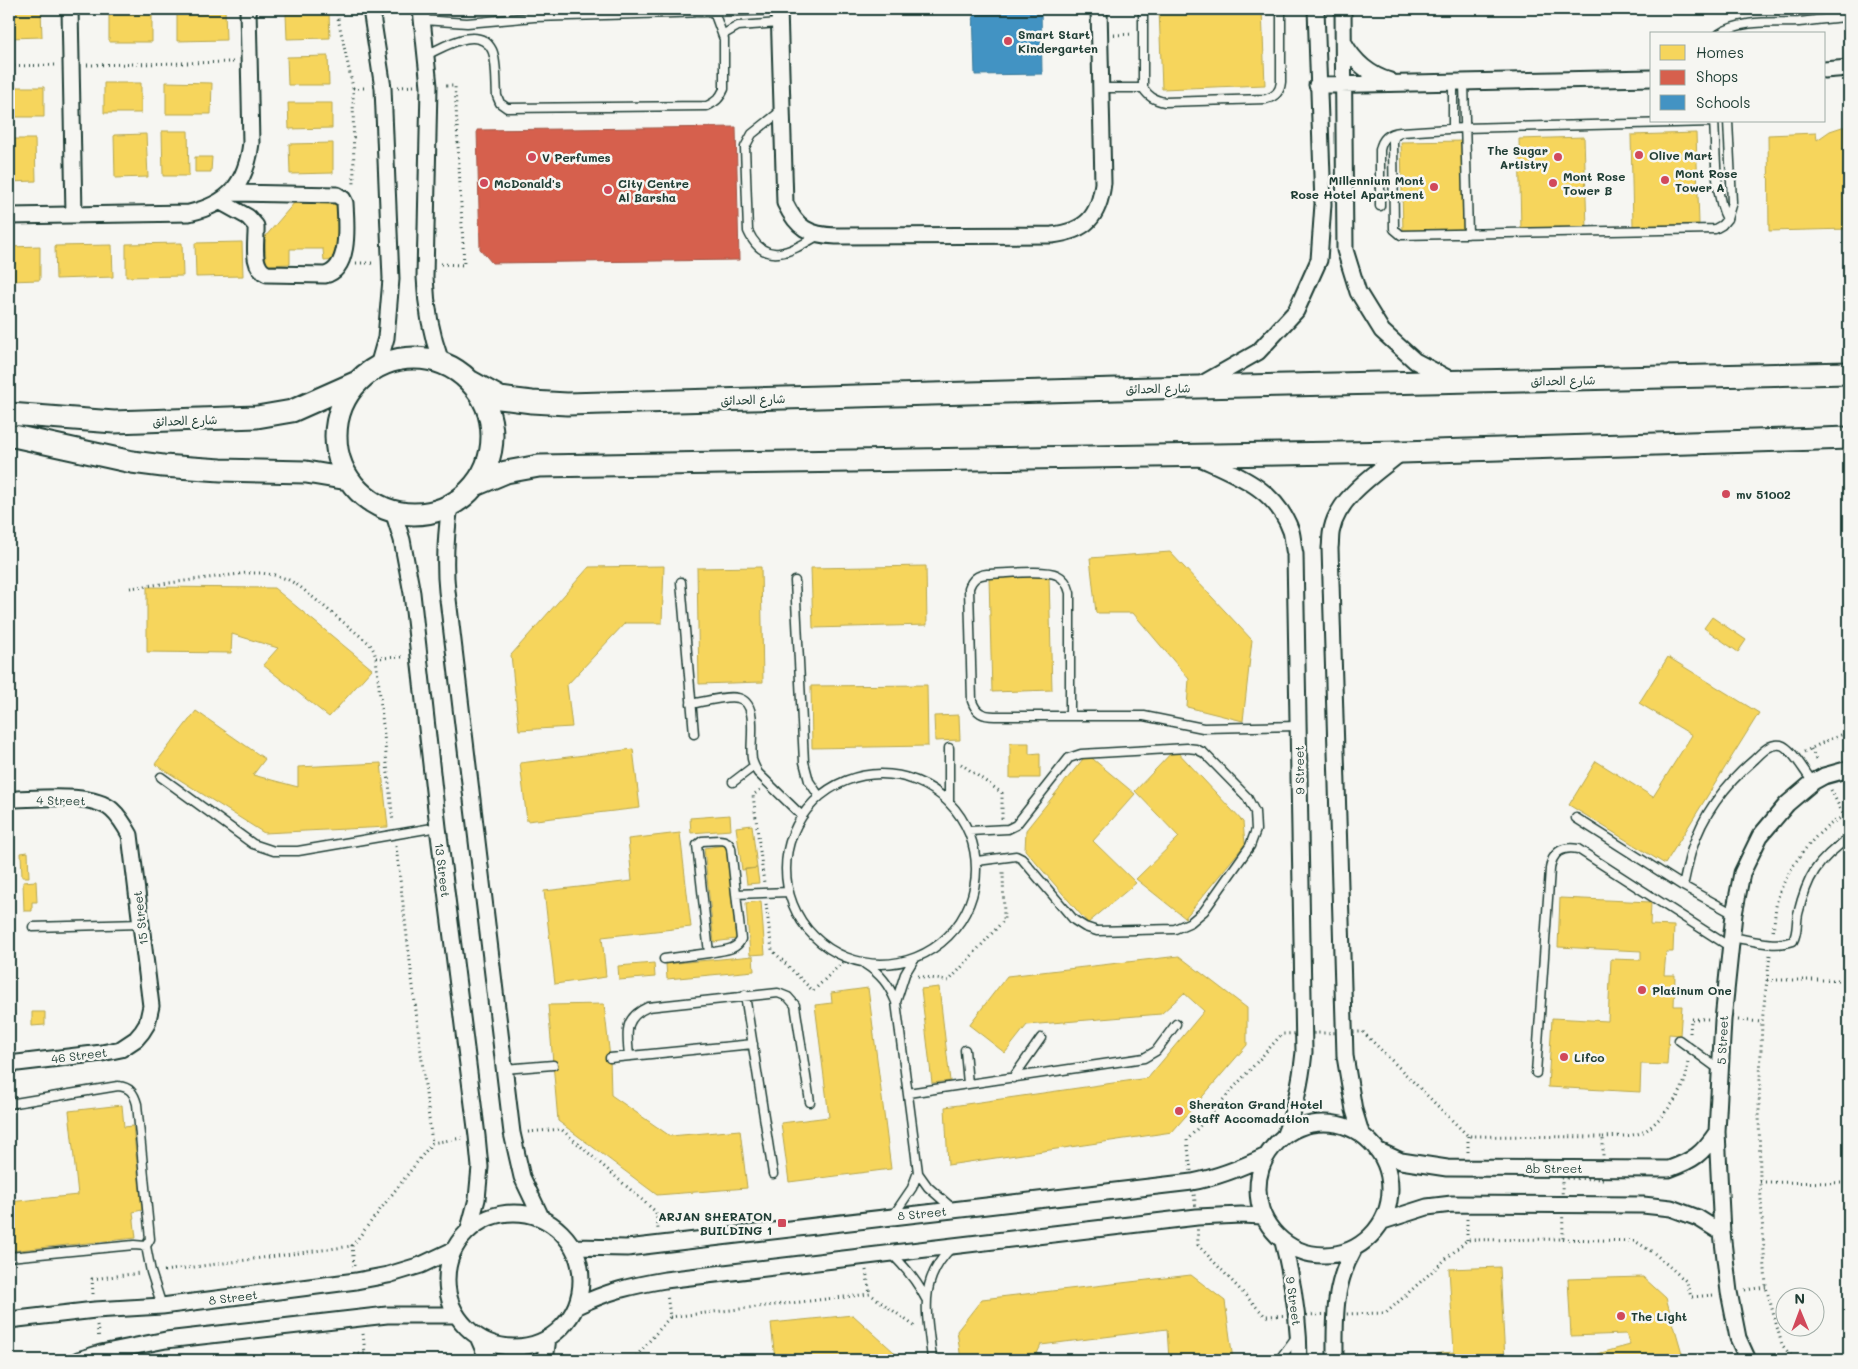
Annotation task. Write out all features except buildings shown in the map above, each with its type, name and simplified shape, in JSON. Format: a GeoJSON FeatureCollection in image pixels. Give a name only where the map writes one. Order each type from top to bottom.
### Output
{"type":"FeatureCollection","features":[{"type":"Feature","properties":{"kind":"street"},"geometry":{"type":"LineString","coordinates":[[70,9],[74,215]]}},
{"type":"Feature","properties":{"kind":"street"},"geometry":{"type":"LineString","coordinates":[[9,216],[190,214],[206,210],[226,197],[242,178],[249,161],[251,143],[248,9]]}},
{"type":"Feature","properties":{"kind":"street"},"geometry":{"type":"LineString","coordinates":[[371,9],[383,88],[390,263],[386,338],[378,366]]}},
{"type":"Feature","properties":{"kind":"street"},"geometry":{"type":"LineString","coordinates":[[779,14],[785,203],[792,218],[804,229],[819,235],[1052,235],[1068,233],[1083,226],[1094,214],[1101,199],[1103,183],[1099,9]]}},
{"type":"Feature","properties":{"kind":"street"},"geometry":{"type":"LineString","coordinates":[[1197,387],[1258,352],[1296,311],[1319,260],[1323,204],[1317,84],[1316,9]]}},
{"type":"Feature","properties":{"kind":"street"},"geometry":{"type":"LineString","coordinates":[[1343,9],[1345,250],[1358,292],[1382,331],[1415,361],[1455,382]]}},
{"type":"Feature","properties":{"kind":"street"},"geometry":{"type":"LineString","coordinates":[[422,14],[429,86],[425,264],[426,306],[431,335],[441,362]]}},
{"type":"Feature","properties":{"kind":"street"},"geometry":{"type":"LineString","coordinates":[[1344,43],[1363,67],[1374,74],[1399,83]]}},
{"type":"Feature","properties":{"kind":"street"},"geometry":{"type":"LineString","coordinates":[[1826,70],[1849,68]]}},
{"type":"Feature","properties":{"kind":"street"},"geometry":{"type":"LineString","coordinates":[[1317,84],[1650,78]]}},
{"type":"Feature","properties":{"kind":"street"},"geometry":{"type":"LineString","coordinates":[[337,195],[345,203],[346,250],[333,272],[325,275],[267,274],[262,272],[257,264],[256,226],[226,197],[337,195]]}},
{"type":"Feature","properties":{"kind":"street"},"geometry":{"type":"LineString","coordinates":[[405,358],[441,362],[457,370],[470,382],[485,404],[492,431],[491,450],[485,468],[475,485],[464,496],[439,510],[416,514],[394,511],[379,506],[365,497],[348,479],[340,464],[336,447],[336,429],[339,412],[355,383],[378,366],[405,358]]}},
{"type":"Feature","properties":{"kind":"street","name":"شارع الحدائق"},"geometry":{"type":"LineString","coordinates":[[470,382],[500,398],[567,404],[1197,387],[1849,373]]}},
{"type":"Feature","properties":{"kind":"street","name":"شارع الحدائق"},"geometry":{"type":"LineString","coordinates":[[9,414],[114,422],[257,417],[292,411],[355,383]]}},
{"type":"Feature","properties":{"kind":"street"},"geometry":{"type":"LineString","coordinates":[[9,435],[132,462],[221,470],[306,472],[348,479]]}},
{"type":"Feature","properties":{"kind":"street"},"geometry":{"type":"LineString","coordinates":[[475,485],[506,472],[539,466],[1402,452],[1849,438]]}},
{"type":"Feature","properties":{"kind":"street"},"geometry":{"type":"LineString","coordinates":[[1361,1133],[1348,1083],[1344,1032],[1330,548],[1332,528],[1339,510],[1351,494],[1402,452]]}},
{"type":"Feature","properties":{"kind":"street","name":"9 Street"},"geometry":{"type":"LineString","coordinates":[[1194,455],[1249,481],[1267,494],[1281,512],[1291,532],[1295,554],[1303,1034],[1301,1081],[1295,1110],[1285,1134]]}},
{"type":"Feature","properties":{"kind":"street"},"geometry":{"type":"LineString","coordinates":[[450,505],[444,563],[512,1133],[522,1176],[541,1217]]}},
{"type":"Feature","properties":{"kind":"street","name":"13 Street"},"geometry":{"type":"LineString","coordinates":[[394,511],[408,566],[438,827],[477,1136],[480,1167],[478,1191],[469,1229]]}},
{"type":"Feature","properties":{"kind":"street","name":"5 Street"},"geometry":{"type":"LineString","coordinates":[[1748,1360],[1738,1338],[1729,1292],[1722,1233],[1717,1132],[1723,1020],[1734,914],[1742,873],[1760,836],[1787,804],[1812,782],[1849,768]]}},
{"type":"Feature","properties":{"kind":"street","name":"4 Street"},"geometry":{"type":"LineString","coordinates":[[9,799],[80,798],[96,801],[111,809]]}},
{"type":"Feature","properties":{"kind":"street","name":"15 Street"},"geometry":{"type":"LineString","coordinates":[[111,809],[122,820],[130,835],[151,1006],[147,1024],[142,1032]]}},
{"type":"Feature","properties":{"kind":"street","name":"46 Street"},"geometry":{"type":"LineString","coordinates":[[9,1064],[121,1049],[136,1039],[142,1032]]}},
{"type":"Feature","properties":{"kind":"street"},"geometry":{"type":"LineString","coordinates":[[1337,1123],[1361,1133],[1379,1151],[1390,1173],[1391,1198],[1383,1221],[1371,1237],[1354,1249],[1335,1255],[1316,1255],[1297,1250],[1283,1242],[1271,1230],[1262,1216],[1257,1196],[1258,1175],[1266,1156],[1285,1134],[1310,1124],[1337,1123]]}},
{"type":"Feature","properties":{"kind":"street","name":"8b Street"},"geometry":{"type":"LineString","coordinates":[[1379,1151],[1401,1161],[1447,1168],[1669,1169],[1689,1162],[1705,1149],[1717,1132]]}},
{"type":"Feature","properties":{"kind":"street","name":"8 Street"},"geometry":{"type":"LineString","coordinates":[[574,1247],[627,1248],[1192,1182],[1226,1174],[1266,1156]]}},
{"type":"Feature","properties":{"kind":"street"},"geometry":{"type":"LineString","coordinates":[[1383,1221],[1427,1207],[1452,1204],[1643,1205],[1671,1208],[1698,1218],[1722,1233]]}},
{"type":"Feature","properties":{"kind":"street"},"geometry":{"type":"LineString","coordinates":[[522,1212],[541,1217],[560,1229],[574,1247],[581,1266],[582,1287],[577,1306],[565,1325],[548,1338],[531,1345],[513,1348],[495,1344],[478,1337],[456,1315],[447,1294],[446,1272],[453,1250],[469,1229],[485,1218],[503,1213],[522,1212]]}},
{"type":"Feature","properties":{"kind":"street"},"geometry":{"type":"LineString","coordinates":[[577,1306],[627,1286],[665,1280],[1197,1217],[1262,1216]]}},
{"type":"Feature","properties":{"kind":"street","name":"9 Street"},"geometry":{"type":"LineString","coordinates":[[1283,1242],[1292,1278],[1298,1315],[1299,1360]]}},
{"type":"Feature","properties":{"kind":"street"},"geometry":{"type":"LineString","coordinates":[[1335,1360],[1336,1300],[1342,1274],[1354,1249]]}},
{"type":"Feature","properties":{"kind":"street","name":"8 Street"},"geometry":{"type":"LineString","coordinates":[[9,1320],[95,1310],[162,1306],[356,1281],[388,1275],[421,1265],[453,1250]]}},
{"type":"Feature","properties":{"kind":"street"},"geometry":{"type":"LineString","coordinates":[[78,1360],[101,1353],[166,1340],[387,1315],[456,1315]]}},
{"type":"Feature","properties":{"kind":"street"},"geometry":{"type":"LineString","coordinates":[[478,1337],[488,1360]]}},
{"type":"Feature","properties":{"kind":"street"},"geometry":{"type":"LineString","coordinates":[[545,1360],[548,1338]]}},
{"type":"Feature","properties":{"kind":"lane"},"geometry":{"type":"LineString","coordinates":[[1143,9],[1143,88],[1148,95],[1156,100],[1165,102],[1266,99],[1275,96],[1281,82],[1281,9]]}},
{"type":"Feature","properties":{"kind":"lane"},"geometry":{"type":"LineString","coordinates":[[422,14],[467,22],[534,17],[714,12],[779,14]]}},
{"type":"Feature","properties":{"kind":"lane"},"geometry":{"type":"LineString","coordinates":[[426,55],[462,39],[474,37],[485,41],[493,50],[497,96],[500,103],[507,108],[707,106],[720,96],[724,89],[724,34],[714,12]]}},
{"type":"Feature","properties":{"kind":"lane"},"geometry":{"type":"LineString","coordinates":[[724,34],[738,26],[779,14]]}},
{"type":"Feature","properties":{"kind":"lane"},"geometry":{"type":"LineString","coordinates":[[1723,32],[1732,27],[1745,24],[1800,22],[1849,16]]}},
{"type":"Feature","properties":{"kind":"lane"},"geometry":{"type":"LineString","coordinates":[[1459,82],[1464,128],[1468,234]]}},
{"type":"Feature","properties":{"kind":"lane"},"geometry":{"type":"LineString","coordinates":[[1453,129],[1459,82]]}},
{"type":"Feature","properties":{"kind":"lane"},"geometry":{"type":"LineString","coordinates":[[1101,88],[1143,88]]}},
{"type":"Feature","properties":{"kind":"lane"},"geometry":{"type":"LineString","coordinates":[[781,111],[752,134],[745,147],[748,231],[753,241],[761,249],[771,253],[782,254],[819,235]]}},
{"type":"Feature","properties":{"kind":"lane"},"geometry":{"type":"LineString","coordinates":[[1380,206],[1381,143],[1391,134],[1464,128],[1714,122],[1719,196],[1727,219]]}},
{"type":"Feature","properties":{"kind":"lane"},"geometry":{"type":"LineString","coordinates":[[1402,132],[1395,136],[1393,141],[1394,229],[1401,235],[1715,229],[1727,219],[1732,202],[1728,122]]}},
{"type":"Feature","properties":{"kind":"lane"},"geometry":{"type":"LineString","coordinates":[[1070,715],[1070,593],[1062,578],[1046,572],[977,576],[971,584],[969,593],[972,701],[974,708],[980,713],[987,716],[1144,716],[1203,728],[1298,726]]}},
{"type":"Feature","properties":{"kind":"lane"},"geometry":{"type":"LineString","coordinates":[[795,581],[804,762],[810,781],[819,796]]}},
{"type":"Feature","properties":{"kind":"lane"},"geometry":{"type":"LineString","coordinates":[[681,582],[694,734]]}},
{"type":"Feature","properties":{"kind":"lane"},"geometry":{"type":"LineString","coordinates":[[691,704],[737,697],[746,702],[751,710],[751,750],[754,766],[758,773],[802,816]]}},
{"type":"Feature","properties":{"kind":"lane"},"geometry":{"type":"LineString","coordinates":[[1683,886],[1696,840],[1710,811],[1733,778],[1771,746],[1787,747],[1812,782]]}},
{"type":"Feature","properties":{"kind":"lane"},"geometry":{"type":"LineString","coordinates":[[969,831],[1002,830],[1016,825],[1064,763],[1075,755],[1196,749],[1204,753],[1247,797],[1255,812],[1256,830],[1250,846],[1204,911],[1191,922],[1175,928],[1097,931],[1085,927],[1074,920],[1022,858],[1016,856],[977,861]]}},
{"type":"Feature","properties":{"kind":"lane"},"geometry":{"type":"LineString","coordinates":[[949,752],[949,802]]}},
{"type":"Feature","properties":{"kind":"lane"},"geometry":{"type":"LineString","coordinates":[[733,782],[754,766]]}},
{"type":"Feature","properties":{"kind":"lane"},"geometry":{"type":"LineString","coordinates":[[885,774],[916,781],[930,788],[949,802],[969,831],[977,861],[975,886],[968,910],[954,931],[936,948],[914,959],[889,964],[864,963],[846,959],[832,952],[805,928],[788,892],[785,872],[786,852],[792,833],[802,816],[819,796],[839,783],[862,776],[885,774]]}},
{"type":"Feature","properties":{"kind":"lane"},"geometry":{"type":"LineString","coordinates":[[161,777],[253,844],[274,851],[298,851],[438,827]]}},
{"type":"Feature","properties":{"kind":"lane"},"geometry":{"type":"LineString","coordinates":[[1576,818],[1683,886],[1734,914]]}},
{"type":"Feature","properties":{"kind":"lane"},"geometry":{"type":"LineString","coordinates":[[1536,1073],[1551,859],[1558,851],[1568,847],[1578,848],[1730,942],[1785,944],[1793,941],[1797,934],[1797,919],[1807,881],[1820,862],[1849,838]]}},
{"type":"Feature","properties":{"kind":"lane"},"geometry":{"type":"LineString","coordinates":[[664,959],[709,953],[735,948],[739,944],[741,933],[731,848],[725,840],[699,843],[696,849],[709,953]]}},
{"type":"Feature","properties":{"kind":"lane"},"geometry":{"type":"LineString","coordinates":[[736,894],[788,892]]}},
{"type":"Feature","properties":{"kind":"lane"},"geometry":{"type":"LineString","coordinates":[[33,928],[141,924]]}},
{"type":"Feature","properties":{"kind":"lane"},"geometry":{"type":"LineString","coordinates":[[896,1002],[905,974],[914,959]]}},
{"type":"Feature","properties":{"kind":"lane"},"geometry":{"type":"LineString","coordinates":[[864,963],[878,973],[889,986],[896,1002],[918,1173],[928,1187],[954,1209]]}},
{"type":"Feature","properties":{"kind":"lane"},"geometry":{"type":"LineString","coordinates":[[629,1056],[627,1030],[630,1020],[638,1012],[648,1007],[778,993],[788,997],[795,1005],[810,1102]]}},
{"type":"Feature","properties":{"kind":"lane"},"geometry":{"type":"LineString","coordinates":[[745,996],[773,1174]]}},
{"type":"Feature","properties":{"kind":"lane"},"geometry":{"type":"LineString","coordinates":[[908,1093],[1144,1058],[1156,1051],[1176,1024]]}},
{"type":"Feature","properties":{"kind":"lane"},"geometry":{"type":"LineString","coordinates":[[1013,1078],[1041,1038]]}},
{"type":"Feature","properties":{"kind":"lane"},"geometry":{"type":"LineString","coordinates":[[1679,1040],[1720,1070]]}},
{"type":"Feature","properties":{"kind":"lane"},"geometry":{"type":"LineString","coordinates":[[610,1058],[753,1044]]}},
{"type":"Feature","properties":{"kind":"lane"},"geometry":{"type":"LineString","coordinates":[[964,1050],[968,1084]]}},
{"type":"Feature","properties":{"kind":"lane"},"geometry":{"type":"LineString","coordinates":[[504,1069],[553,1065]]}},
{"type":"Feature","properties":{"kind":"lane"},"geometry":{"type":"LineString","coordinates":[[9,1104],[118,1086],[127,1087],[131,1090],[138,1104],[150,1240],[146,1246],[151,1272],[162,1306]]}},
{"type":"Feature","properties":{"kind":"lane"},"geometry":{"type":"LineString","coordinates":[[893,1216],[912,1188],[918,1173]]}},
{"type":"Feature","properties":{"kind":"lane"},"geometry":{"type":"LineString","coordinates":[[9,1257],[134,1244],[146,1246]]}},
{"type":"Feature","properties":{"kind":"lane"},"geometry":{"type":"LineString","coordinates":[[932,1360],[926,1299],[930,1279],[938,1261],[952,1247]]}},
{"type":"Feature","properties":{"kind":"lane"},"geometry":{"type":"LineString","coordinates":[[892,1254],[912,1275],[926,1299]]}},
{"type":"Feature","properties":{"kind":"lane"},"geometry":{"type":"LineString","coordinates":[[1279,1360],[1299,1335]]}},
{"type":"Feature","properties":{"kind":"path"},"geometry":{"type":"LineString","coordinates":[[336,9],[353,88],[354,195]]}},
{"type":"Feature","properties":{"kind":"path"},"geometry":{"type":"LineString","coordinates":[[1100,36],[1143,34]]}},
{"type":"Feature","properties":{"kind":"path"},"geometry":{"type":"LineString","coordinates":[[9,66],[248,62]]}},
{"type":"Feature","properties":{"kind":"path"},"geometry":{"type":"LineString","coordinates":[[353,88],[455,86],[464,265],[425,264]]}},
{"type":"Feature","properties":{"kind":"path"},"geometry":{"type":"LineString","coordinates":[[355,253],[356,263],[390,263]]}},
{"type":"Feature","properties":{"kind":"path"},"geometry":{"type":"LineString","coordinates":[[130,588],[248,573],[274,575],[287,579],[298,586],[370,644],[374,651],[432,1143]]}},
{"type":"Feature","properties":{"kind":"path"},"geometry":{"type":"LineString","coordinates":[[376,658],[419,656]]}},
{"type":"Feature","properties":{"kind":"path"},"geometry":{"type":"LineString","coordinates":[[1795,758],[1830,739],[1849,732]]}},
{"type":"Feature","properties":{"kind":"path"},"geometry":{"type":"LineString","coordinates":[[949,752],[1002,792],[1002,830]]}},
{"type":"Feature","properties":{"kind":"path"},"geometry":{"type":"LineString","coordinates":[[1795,1360],[1782,1345],[1766,1287],[1760,1182],[1759,1107],[1762,1022],[1778,897],[1793,863],[1818,834],[1844,816],[1849,815]]}},
{"type":"Feature","properties":{"kind":"path"},"geometry":{"type":"LineString","coordinates":[[905,974],[949,981],[1004,920],[1003,857]]}},
{"type":"Feature","properties":{"kind":"path"},"geometry":{"type":"LineString","coordinates":[[1767,980],[1849,980]]}},
{"type":"Feature","properties":{"kind":"path"},"geometry":{"type":"LineString","coordinates":[[1762,1022],[1691,1019],[1687,1074],[1682,1091],[1644,1132],[1628,1136],[1468,1136],[1363,1032],[1344,1032],[1282,1034],[1186,1140],[1197,1217],[1198,1245],[1264,1316],[1386,1313],[1467,1240],[1563,1238],[1635,1241],[1654,1253],[1687,1282],[1691,1297],[1766,1287]]}},
{"type":"Feature","properties":{"kind":"path"},"geometry":{"type":"LineString","coordinates":[[512,1133],[561,1129],[656,1212],[660,1244]]}},
{"type":"Feature","properties":{"kind":"path"},"geometry":{"type":"LineString","coordinates":[[356,1281],[352,1246],[432,1143],[477,1136]]}},
{"type":"Feature","properties":{"kind":"path"},"geometry":{"type":"LineString","coordinates":[[1563,1238],[1562,1178],[1603,1179],[1604,1137]]}},
{"type":"Feature","properties":{"kind":"path"},"geometry":{"type":"LineString","coordinates":[[1760,1182],[1849,1183]]}},
{"type":"Feature","properties":{"kind":"path"},"geometry":{"type":"LineString","coordinates":[[101,1353],[92,1279],[352,1246]]}},
{"type":"Feature","properties":{"kind":"path"},"geometry":{"type":"LineString","coordinates":[[665,1280],[670,1316]]}},
{"type":"Feature","properties":{"kind":"path"},"geometry":{"type":"LineString","coordinates":[[633,1360],[670,1316],[870,1294],[917,1328],[918,1336]]}},
{"type":"Feature","properties":{"kind":"path"},"geometry":{"type":"LineString","coordinates":[[360,1318],[365,1353]]}},
{"type":"Feature","properties":{"kind":"path"},"geometry":{"type":"LineString","coordinates":[[309,1360],[365,1353],[375,1360]]}},
{"type":"Feature","properties":{"kind":"place","name":"Smart Start Kindergarten"},"geometry":{"type":"Point","coordinates":[1008,41]}},
{"type":"Feature","properties":{"kind":"place","name":"Olive Mart"},"geometry":{"type":"Point","coordinates":[1639,155]}},
{"type":"Feature","properties":{"kind":"place","name":"V Perfumes"},"geometry":{"type":"Point","coordinates":[532,157]}},
{"type":"Feature","properties":{"kind":"place","name":"The Sugar Artistry"},"geometry":{"type":"Point","coordinates":[1558,157]}},
{"type":"Feature","properties":{"kind":"place","name":"Mont Rose Tower A"},"geometry":{"type":"Point","coordinates":[1665,180]}},
{"type":"Feature","properties":{"kind":"place","name":"McDonald's"},"geometry":{"type":"Point","coordinates":[484,183]}},
{"type":"Feature","properties":{"kind":"place","name":"Mont Rose Tower B"},"geometry":{"type":"Point","coordinates":[1553,183]}},
{"type":"Feature","properties":{"kind":"place","name":"Millennium Mont Rose Hotel Apartment"},"geometry":{"type":"Point","coordinates":[1434,187]}},
{"type":"Feature","properties":{"kind":"place","name":"City Centre Al Barsha"},"geometry":{"type":"Point","coordinates":[608,190]}},
{"type":"Feature","properties":{"kind":"place","name":"mv 51002"},"geometry":{"type":"Point","coordinates":[1726,494]}},
{"type":"Feature","properties":{"kind":"place","name":"Platinum One"},"geometry":{"type":"Point","coordinates":[1642,990]}},
{"type":"Feature","properties":{"kind":"place","name":"Lifco"},"geometry":{"type":"Point","coordinates":[1564,1057]}},
{"type":"Feature","properties":{"kind":"place","name":"Sheraton Grand Hotel Staff Accomadation"},"geometry":{"type":"Point","coordinates":[1179,1111]}},
{"type":"Feature","properties":{"kind":"place","name":"ARJAN SHERATON BUILDING 1"},"geometry":{"type":"Point","coordinates":[782,1223]}},
{"type":"Feature","properties":{"kind":"place","name":"The Light"},"geometry":{"type":"Point","coordinates":[1621,1316]}}]}
